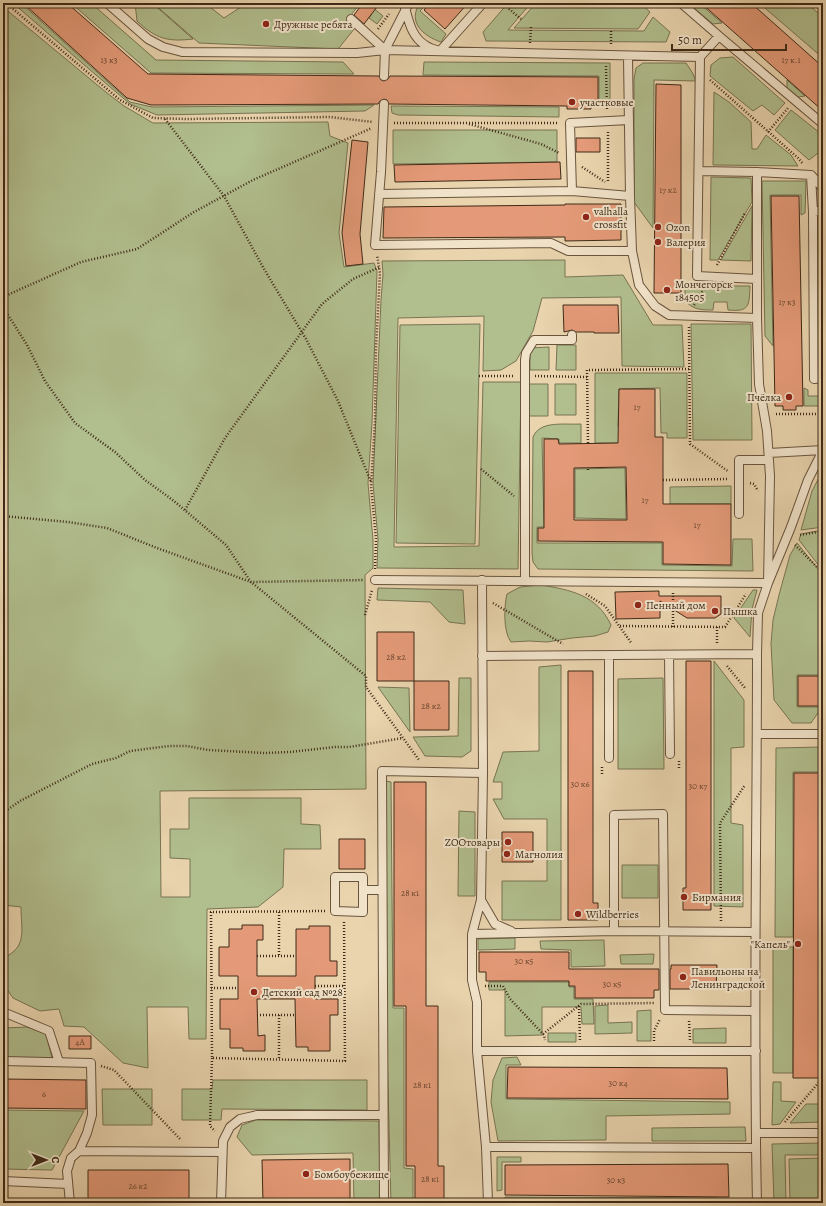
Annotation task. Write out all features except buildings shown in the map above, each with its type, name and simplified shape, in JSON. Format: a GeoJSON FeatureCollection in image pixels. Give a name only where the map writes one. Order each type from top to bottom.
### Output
{"type":"FeatureCollection","features":[{"type":"Feature","properties":{"kind":"lane"},"geometry":{"type":"LineString","coordinates":[[107,3],[148,39],[163,47],[182,52],[357,53],[385,50],[628,57],[700,57]]}},
{"type":"Feature","properties":{"kind":"lane"},"geometry":{"type":"LineString","coordinates":[[440,51],[483,3]]}},
{"type":"Feature","properties":{"kind":"lane"},"geometry":{"type":"LineString","coordinates":[[681,3],[823,124]]}},
{"type":"Feature","properties":{"kind":"lane"},"geometry":{"type":"LineString","coordinates":[[384,76],[385,50],[407,6]]}},
{"type":"Feature","properties":{"kind":"lane"},"geometry":{"type":"LineString","coordinates":[[407,6],[410,28],[425,45],[440,51]]}},
{"type":"Feature","properties":{"kind":"lane"},"geometry":{"type":"LineString","coordinates":[[350,19],[385,50]]}},
{"type":"Feature","properties":{"kind":"lane"},"geometry":{"type":"LineString","coordinates":[[718,36],[700,57],[697,276],[757,279]]}},
{"type":"Feature","properties":{"kind":"lane"},"geometry":{"type":"LineString","coordinates":[[628,57],[632,251],[639,285],[655,306],[669,315],[756,318]]}},
{"type":"Feature","properties":{"kind":"lane"},"geometry":{"type":"LineString","coordinates":[[384,104],[381,172],[375,245],[551,243],[568,251],[632,251]]}},
{"type":"Feature","properties":{"kind":"lane"},"geometry":{"type":"LineString","coordinates":[[572,191],[570,123],[629,120]]}},
{"type":"Feature","properties":{"kind":"lane"},"geometry":{"type":"LineString","coordinates":[[699,170],[811,174],[823,188]]}},
{"type":"Feature","properties":{"kind":"lane"},"geometry":{"type":"LineString","coordinates":[[757,172],[756,318],[759,384],[764,414],[770,476],[768,583]]}},
{"type":"Feature","properties":{"kind":"lane"},"geometry":{"type":"LineString","coordinates":[[811,174],[813,212],[814,379],[823,378]]}},
{"type":"Feature","properties":{"kind":"lane"},"geometry":{"type":"LineString","coordinates":[[379,194],[572,191],[630,196]]}},
{"type":"Feature","properties":{"kind":"lane"},"geometry":{"type":"LineString","coordinates":[[813,212],[823,210]]}},
{"type":"Feature","properties":{"kind":"lane"},"geometry":{"type":"LineString","coordinates":[[525,580],[524,360],[526,353],[534,340],[572,340],[572,335]]}},
{"type":"Feature","properties":{"kind":"lane"},"geometry":{"type":"LineString","coordinates":[[814,336],[823,336]]}},
{"type":"Feature","properties":{"kind":"lane"},"geometry":{"type":"LineString","coordinates":[[739,514],[739,460],[823,450]]}},
{"type":"Feature","properties":{"kind":"lane"},"geometry":{"type":"LineString","coordinates":[[757,1203],[755,932],[757,734],[756,654],[758,614],[768,583],[808,480],[823,450]]}},
{"type":"Feature","properties":{"kind":"lane"},"geometry":{"type":"LineString","coordinates":[[375,580],[768,583]]}},
{"type":"Feature","properties":{"kind":"lane"},"geometry":{"type":"LineString","coordinates":[[482,580],[483,773],[481,900],[472,934],[472,980],[477,1002],[477,1051],[486,1147],[488,1203]]}},
{"type":"Feature","properties":{"kind":"lane"},"geometry":{"type":"LineString","coordinates":[[482,656],[756,654]]}},
{"type":"Feature","properties":{"kind":"lane"},"geometry":{"type":"LineString","coordinates":[[669,655],[670,754]]}},
{"type":"Feature","properties":{"kind":"lane"},"geometry":{"type":"LineString","coordinates":[[609,656],[609,758]]}},
{"type":"Feature","properties":{"kind":"lane"},"geometry":{"type":"LineString","coordinates":[[757,734],[823,734]]}},
{"type":"Feature","properties":{"kind":"lane"},"geometry":{"type":"LineString","coordinates":[[384,1203],[382,771],[483,773]]}},
{"type":"Feature","properties":{"kind":"lane"},"geometry":{"type":"LineString","coordinates":[[614,931],[614,815],[663,814],[665,1006],[689,1010],[755,1011]]}},
{"type":"Feature","properties":{"kind":"lane"},"geometry":{"type":"LineString","coordinates":[[335,877],[363,877],[363,890],[363,912],[339,911],[335,877]]}},
{"type":"Feature","properties":{"kind":"lane"},"geometry":{"type":"LineString","coordinates":[[363,890],[382,890]]}},
{"type":"Feature","properties":{"kind":"lane"},"geometry":{"type":"LineString","coordinates":[[481,900],[495,924],[515,933]]}},
{"type":"Feature","properties":{"kind":"lane"},"geometry":{"type":"LineString","coordinates":[[472,934],[664,930],[755,932]]}},
{"type":"Feature","properties":{"kind":"lane"},"geometry":{"type":"LineString","coordinates":[[3,1012],[49,1031],[59,1062]]}},
{"type":"Feature","properties":{"kind":"lane"},"geometry":{"type":"LineString","coordinates":[[477,1051],[756,1051]]}},
{"type":"Feature","properties":{"kind":"lane"},"geometry":{"type":"LineString","coordinates":[[3,1061],[91,1063],[92,1115],[87,1133],[79,1151],[71,1158],[67,1171],[70,1203]]}},
{"type":"Feature","properties":{"kind":"lane"},"geometry":{"type":"LineString","coordinates":[[220,1203],[223,1140],[230,1127],[240,1119],[257,1116],[383,1115]]}},
{"type":"Feature","properties":{"kind":"lane"},"geometry":{"type":"LineString","coordinates":[[756,1133],[823,1133]]}},
{"type":"Feature","properties":{"kind":"lane"},"geometry":{"type":"LineString","coordinates":[[486,1147],[756,1148]]}},
{"type":"Feature","properties":{"kind":"lane"},"geometry":{"type":"LineString","coordinates":[[79,1151],[222,1152]]}},
{"type":"Feature","properties":{"kind":"lane"},"geometry":{"type":"LineString","coordinates":[[3,1181],[68,1184]]}},
{"type":"Feature","properties":{"kind":"path"},"geometry":{"type":"LineString","coordinates":[[6,3],[120,100],[153,118],[330,117],[383,123],[570,123]]}},
{"type":"Feature","properties":{"kind":"path"},"geometry":{"type":"LineString","coordinates":[[386,3],[392,8]]}},
{"type":"Feature","properties":{"kind":"path"},"geometry":{"type":"LineString","coordinates":[[378,29],[395,3]]}},
{"type":"Feature","properties":{"kind":"path"},"geometry":{"type":"LineString","coordinates":[[502,3],[522,19]]}},
{"type":"Feature","properties":{"kind":"path"},"geometry":{"type":"LineString","coordinates":[[606,56],[608,183]]}},
{"type":"Feature","properties":{"kind":"path"},"geometry":{"type":"LineString","coordinates":[[700,71],[798,158],[811,174]]}},
{"type":"Feature","properties":{"kind":"path"},"geometry":{"type":"LineString","coordinates":[[768,132],[794,100]]}},
{"type":"Feature","properties":{"kind":"path"},"geometry":{"type":"LineString","coordinates":[[165,119],[224,196],[264,269],[302,332],[338,401],[371,482]]}},
{"type":"Feature","properties":{"kind":"path"},"geometry":{"type":"LineString","coordinates":[[3,297],[81,262],[137,249],[194,212],[253,180],[383,123]]}},
{"type":"Feature","properties":{"kind":"path"},"geometry":{"type":"LineString","coordinates":[[466,123],[542,144],[630,196]]}},
{"type":"Feature","properties":{"kind":"path"},"geometry":{"type":"LineString","coordinates":[[688,316],[746,211]]}},
{"type":"Feature","properties":{"kind":"path"},"geometry":{"type":"LineString","coordinates":[[365,615],[375,580],[376,539],[371,482],[375,421],[380,267],[375,245]]}},
{"type":"Feature","properties":{"kind":"path"},"geometry":{"type":"LineString","coordinates":[[185,510],[225,438],[322,304],[353,279],[380,267]]}},
{"type":"Feature","properties":{"kind":"path"},"geometry":{"type":"LineString","coordinates":[[3,307],[27,345],[45,382],[75,423],[115,452],[145,480],[185,510],[226,545],[251,582],[366,676],[366,687],[428,772]]}},
{"type":"Feature","properties":{"kind":"path"},"geometry":{"type":"LineString","coordinates":[[689,331],[690,444],[739,480]]}},
{"type":"Feature","properties":{"kind":"path"},"geometry":{"type":"LineString","coordinates":[[588,444],[587,370],[689,370]]}},
{"type":"Feature","properties":{"kind":"path"},"geometry":{"type":"LineString","coordinates":[[764,414],[823,414]]}},
{"type":"Feature","properties":{"kind":"path"},"geometry":{"type":"LineString","coordinates":[[481,469],[525,505]]}},
{"type":"Feature","properties":{"kind":"path"},"geometry":{"type":"LineString","coordinates":[[663,480],[739,480],[754,484],[760,496]]}},
{"type":"Feature","properties":{"kind":"path"},"geometry":{"type":"LineString","coordinates":[[3,516],[68,522],[107,528],[251,582],[375,580]]}},
{"type":"Feature","properties":{"kind":"path"},"geometry":{"type":"LineString","coordinates":[[787,537],[823,532]]}},
{"type":"Feature","properties":{"kind":"path"},"geometry":{"type":"LineString","coordinates":[[787,537],[823,573]]}},
{"type":"Feature","properties":{"kind":"path"},"geometry":{"type":"LineString","coordinates":[[568,581],[605,606],[640,656]]}},
{"type":"Feature","properties":{"kind":"path"},"geometry":{"type":"LineString","coordinates":[[672,582],[673,627]]}},
{"type":"Feature","properties":{"kind":"path"},"geometry":{"type":"LineString","coordinates":[[620,626],[725,627],[753,583]]}},
{"type":"Feature","properties":{"kind":"path"},"geometry":{"type":"LineString","coordinates":[[482,597],[564,644]]}},
{"type":"Feature","properties":{"kind":"path"},"geometry":{"type":"LineString","coordinates":[[716,627],[717,654],[747,690]]}},
{"type":"Feature","properties":{"kind":"path"},"geometry":{"type":"LineString","coordinates":[[3,813],[20,801],[92,764],[116,758],[130,751],[169,746],[187,746],[208,750],[265,753],[290,752],[335,747],[350,747],[403,738]]}},
{"type":"Feature","properties":{"kind":"path"},"geometry":{"type":"LineString","coordinates":[[721,931],[720,823],[756,767]]}},
{"type":"Feature","properties":{"kind":"path"},"geometry":{"type":"LineString","coordinates":[[212,1058],[345,1061],[344,986],[339,911],[211,912],[212,1058],[210,1126],[223,1140]]}},
{"type":"Feature","properties":{"kind":"path"},"geometry":{"type":"LineString","coordinates":[[279,912],[279,956]]}},
{"type":"Feature","properties":{"kind":"path"},"geometry":{"type":"LineString","coordinates":[[257,956],[296,956]]}},
{"type":"Feature","properties":{"kind":"path"},"geometry":{"type":"LineString","coordinates":[[314,986],[344,986]]}},
{"type":"Feature","properties":{"kind":"path"},"geometry":{"type":"LineString","coordinates":[[483,986],[503,986],[510,999],[543,1034],[545,1051]]}},
{"type":"Feature","properties":{"kind":"path"},"geometry":{"type":"LineString","coordinates":[[211,988],[238,988]]}},
{"type":"Feature","properties":{"kind":"path"},"geometry":{"type":"LineString","coordinates":[[543,1034],[581,1004],[665,1006],[654,1031],[654,1051]]}},
{"type":"Feature","properties":{"kind":"path"},"geometry":{"type":"LineString","coordinates":[[579,1005],[580,1051]]}},
{"type":"Feature","properties":{"kind":"path"},"geometry":{"type":"LineString","coordinates":[[689,1010],[690,1051]]}},
{"type":"Feature","properties":{"kind":"path"},"geometry":{"type":"LineString","coordinates":[[257,1015],[295,1015]]}},
{"type":"Feature","properties":{"kind":"path"},"geometry":{"type":"LineString","coordinates":[[279,1015],[279,1059]]}},
{"type":"Feature","properties":{"kind":"path"},"geometry":{"type":"LineString","coordinates":[[91,1063],[114,1070],[192,1152]]}},
{"type":"Feature","properties":{"kind":"path"},"geometry":{"type":"LineString","coordinates":[[777,1132],[820,1081]]}},
{"type":"Feature","properties":{"kind":"green space"},"geometry":{"type":"Polygon","coordinates":[[[13,3],[21,3],[130,102],[152,107],[374,105],[365,111],[157,115],[130,104],[13,3]]]}},
{"type":"Feature","properties":{"kind":"green space"},"geometry":{"type":"Polygon","coordinates":[[[71,3],[91,3],[156,60],[343,62],[354,74],[151,73],[71,3]]]}},
{"type":"Feature","properties":{"kind":"green space"},"geometry":{"type":"Polygon","coordinates":[[[135,3],[152,3],[193,39],[169,39],[150,32],[137,21],[135,3]]]}},
{"type":"Feature","properties":{"kind":"green space","name":"Дружные ребята"},"geometry":{"type":"Polygon","coordinates":[[[153,3],[205,3],[224,18],[247,3],[357,3],[359,5],[346,21],[355,28],[338,49],[199,43],[153,3]]]}},
{"type":"Feature","properties":{"kind":"green space"},"geometry":{"type":"Polygon","coordinates":[[[363,3],[367,3],[383,16],[377,24],[369,18],[372,14],[362,5],[363,3]]]}},
{"type":"Feature","properties":{"kind":"green space"},"geometry":{"type":"Polygon","coordinates":[[[420,3],[427,3],[420,11],[446,34],[441,42],[423,32],[416,22],[416,10],[420,3]]]}},
{"type":"Feature","properties":{"kind":"green space"},"geometry":{"type":"Polygon","coordinates":[[[508,3],[531,3],[508,30],[644,31],[653,17],[670,32],[666,42],[486,41],[483,32],[508,3]]]}},
{"type":"Feature","properties":{"kind":"green space"},"geometry":{"type":"Polygon","coordinates":[[[536,3],[640,3],[650,12],[638,29],[514,28],[536,3]]]}},
{"type":"Feature","properties":{"kind":"green space"},"geometry":{"type":"Polygon","coordinates":[[[694,3],[699,3],[722,23],[713,24],[694,8],[694,3]]]}},
{"type":"Feature","properties":{"kind":"green space"},"geometry":{"type":"Polygon","coordinates":[[[759,3],[806,3],[823,17],[823,58],[759,3]]]}},
{"type":"Feature","properties":{"kind":"green space"},"geometry":{"type":"Polygon","coordinates":[[[3,7],[107,93],[124,106],[153,123],[328,122],[330,136],[348,143],[339,233],[344,267],[374,263],[377,271],[372,423],[368,483],[373,540],[373,568],[365,575],[366,789],[160,791],[161,897],[190,897],[190,859],[170,858],[170,829],[189,829],[189,798],[301,798],[301,824],[320,825],[321,849],[284,849],[283,887],[258,907],[207,909],[206,1039],[189,1039],[188,1007],[147,1007],[148,1068],[123,1063],[84,1027],[64,1026],[59,1009],[40,1011],[13,998],[3,984],[3,958],[11,954],[16,949],[20,943],[22,930],[21,907],[3,905],[3,7]]]}},
{"type":"Feature","properties":{"kind":"green space"},"geometry":{"type":"Polygon","coordinates":[[[733,57],[785,103],[774,115],[762,105],[753,111],[710,76],[711,65],[720,58],[733,57]]]}},
{"type":"Feature","properties":{"kind":"green space"},"geometry":{"type":"Polygon","coordinates":[[[424,62],[610,63],[610,103],[599,106],[599,76],[423,75],[424,62]]]}},
{"type":"Feature","properties":{"kind":"green space"},"geometry":{"type":"Polygon","coordinates":[[[643,63],[686,63],[696,81],[654,80],[653,228],[634,202],[634,79],[636,68],[643,63]]]}},
{"type":"Feature","properties":{"kind":"green space"},"geometry":{"type":"Polygon","coordinates":[[[787,80],[805,96],[798,97],[787,88],[787,80]]]}},
{"type":"Feature","properties":{"kind":"green space"},"geometry":{"type":"Polygon","coordinates":[[[714,92],[729,102],[751,122],[752,149],[757,149],[766,135],[791,155],[798,166],[713,165],[714,92]]]}},
{"type":"Feature","properties":{"kind":"green space"},"geometry":{"type":"Polygon","coordinates":[[[391,106],[559,107],[559,117],[398,115],[392,113],[391,106]]]}},
{"type":"Feature","properties":{"kind":"green space"},"geometry":{"type":"Polygon","coordinates":[[[791,110],[820,133],[822,150],[809,160],[775,130],[791,110]]]}},
{"type":"Feature","properties":{"kind":"green space"},"geometry":{"type":"Polygon","coordinates":[[[393,130],[557,130],[557,162],[393,164],[393,130]]]}},
{"type":"Feature","properties":{"kind":"green space"},"geometry":{"type":"Polygon","coordinates":[[[711,177],[751,178],[752,202],[718,260],[710,260],[711,177]]]}},
{"type":"Feature","properties":{"kind":"green space"},"geometry":{"type":"Polygon","coordinates":[[[762,181],[806,181],[805,213],[801,215],[801,195],[770,195],[773,346],[765,336],[762,181]]]}},
{"type":"Feature","properties":{"kind":"green space"},"geometry":{"type":"Polygon","coordinates":[[[752,206],[751,261],[721,260],[752,206]]]}},
{"type":"Feature","properties":{"kind":"green space"},"geometry":{"type":"Polygon","coordinates":[[[565,260],[565,277],[623,275],[653,325],[682,325],[684,367],[622,366],[621,297],[542,298],[533,331],[516,361],[501,370],[483,371],[484,316],[398,318],[394,547],[479,546],[483,382],[521,382],[518,569],[377,568],[378,539],[373,484],[383,274],[382,261],[565,260]]]}},
{"type":"Feature","properties":{"kind":"green space"},"geometry":{"type":"Polygon","coordinates":[[[685,286],[750,286],[748,303],[744,309],[741,310],[728,310],[727,302],[714,302],[713,310],[694,308],[685,300],[685,286]]]}},
{"type":"Feature","properties":{"kind":"green space"},"geometry":{"type":"Polygon","coordinates":[[[480,324],[475,544],[396,543],[400,325],[480,324]]]}},
{"type":"Feature","properties":{"kind":"green space"},"geometry":{"type":"Polygon","coordinates":[[[691,324],[751,324],[752,440],[693,440],[691,324]]]}},
{"type":"Feature","properties":{"kind":"green space"},"geometry":{"type":"Polygon","coordinates":[[[557,345],[576,345],[576,370],[556,370],[557,345]]]}},
{"type":"Feature","properties":{"kind":"green space"},"geometry":{"type":"Polygon","coordinates":[[[549,347],[549,370],[530,370],[530,348],[549,347]]]}},
{"type":"Feature","properties":{"kind":"green space"},"geometry":{"type":"Polygon","coordinates":[[[595,373],[687,373],[687,438],[667,438],[667,433],[661,433],[660,388],[619,389],[618,427],[639,426],[639,443],[595,443],[595,373]]]}},
{"type":"Feature","properties":{"kind":"green space"},"geometry":{"type":"Polygon","coordinates":[[[529,384],[548,384],[548,416],[529,416],[529,384]]]}},
{"type":"Feature","properties":{"kind":"green space"},"geometry":{"type":"Polygon","coordinates":[[[555,384],[576,384],[576,415],[555,415],[555,384]]]}},
{"type":"Feature","properties":{"kind":"green space"},"geometry":{"type":"Polygon","coordinates":[[[804,388],[808,390],[808,396],[823,396],[823,406],[804,406],[804,388]]]}},
{"type":"Feature","properties":{"kind":"green space"},"geometry":{"type":"Polygon","coordinates":[[[554,424],[581,424],[581,443],[559,443],[559,439],[542,438],[544,527],[537,527],[537,543],[662,543],[662,565],[732,566],[733,539],[752,539],[753,571],[538,569],[533,562],[532,553],[533,437],[541,428],[554,424]]]}},
{"type":"Feature","properties":{"kind":"green space"},"geometry":{"type":"Polygon","coordinates":[[[625,468],[626,519],[575,518],[575,469],[625,468]]]}},
{"type":"Feature","properties":{"kind":"green space"},"geometry":{"type":"Polygon","coordinates":[[[823,470],[823,527],[801,530],[812,491],[823,470]]]}},
{"type":"Feature","properties":{"kind":"green space"},"geometry":{"type":"Polygon","coordinates":[[[731,486],[731,504],[670,504],[670,487],[731,486]]]}},
{"type":"Feature","properties":{"kind":"green space"},"geometry":{"type":"Polygon","coordinates":[[[823,530],[823,571],[799,540],[801,534],[823,530]]]}},
{"type":"Feature","properties":{"kind":"green space"},"geometry":{"type":"Polygon","coordinates":[[[797,543],[823,575],[823,675],[797,675],[797,707],[822,707],[811,723],[792,723],[774,700],[771,644],[773,620],[790,555],[797,543]]]}},
{"type":"Feature","properties":{"kind":"green space"},"geometry":{"type":"Polygon","coordinates":[[[541,585],[573,592],[591,600],[605,615],[611,625],[608,632],[595,636],[547,642],[511,642],[508,638],[505,626],[505,605],[507,594],[520,587],[541,585]]]}},
{"type":"Feature","properties":{"kind":"green space"},"geometry":{"type":"Polygon","coordinates":[[[378,588],[463,590],[465,624],[449,622],[430,602],[377,600],[378,588]]]}},
{"type":"Feature","properties":{"kind":"green space"},"geometry":{"type":"Polygon","coordinates":[[[753,590],[757,590],[752,609],[750,637],[734,618],[753,590]]]}},
{"type":"Feature","properties":{"kind":"green space"},"geometry":{"type":"Polygon","coordinates":[[[714,661],[744,700],[744,747],[731,748],[731,823],[743,825],[743,907],[714,906],[714,661]]]}},
{"type":"Feature","properties":{"kind":"green space"},"geometry":{"type":"Polygon","coordinates":[[[561,665],[561,920],[502,920],[502,881],[547,881],[547,819],[504,819],[493,799],[502,799],[502,782],[493,782],[503,752],[539,751],[539,667],[561,665]]]}},
{"type":"Feature","properties":{"kind":"green space"},"geometry":{"type":"Polygon","coordinates":[[[459,678],[471,678],[471,751],[462,757],[425,756],[413,737],[458,736],[459,678]]]}},
{"type":"Feature","properties":{"kind":"green space"},"geometry":{"type":"Polygon","coordinates":[[[663,678],[664,769],[618,769],[618,679],[663,678]]]}},
{"type":"Feature","properties":{"kind":"green space"},"geometry":{"type":"Polygon","coordinates":[[[378,687],[409,688],[410,732],[378,687]]]}},
{"type":"Feature","properties":{"kind":"green space"},"geometry":{"type":"Polygon","coordinates":[[[823,747],[823,772],[793,772],[793,937],[775,937],[776,748],[823,747]]]}},
{"type":"Feature","properties":{"kind":"green space"},"geometry":{"type":"Polygon","coordinates":[[[385,781],[391,782],[393,1008],[404,1008],[404,1168],[413,1169],[413,1203],[391,1203],[386,1008],[385,781]]]}},
{"type":"Feature","properties":{"kind":"green space"},"geometry":{"type":"Polygon","coordinates":[[[459,811],[475,812],[475,896],[458,896],[459,811]]]}},
{"type":"Feature","properties":{"kind":"green space"},"geometry":{"type":"Polygon","coordinates":[[[622,865],[658,865],[658,898],[622,898],[622,865]]]}},
{"type":"Feature","properties":{"kind":"green space"},"geometry":{"type":"Polygon","coordinates":[[[515,938],[515,949],[478,950],[478,939],[515,938]]]}},
{"type":"Feature","properties":{"kind":"green space"},"geometry":{"type":"Polygon","coordinates":[[[604,940],[605,966],[571,967],[571,950],[541,949],[540,941],[604,940]]]}},
{"type":"Feature","properties":{"kind":"green space"},"geometry":{"type":"Polygon","coordinates":[[[773,947],[793,947],[793,1073],[773,1073],[773,947]]]}},
{"type":"Feature","properties":{"kind":"green space"},"geometry":{"type":"Polygon","coordinates":[[[654,954],[653,964],[621,964],[620,955],[654,954]]]}},
{"type":"Feature","properties":{"kind":"green space"},"geometry":{"type":"Polygon","coordinates":[[[489,982],[569,982],[569,987],[574,987],[574,999],[593,999],[594,1024],[582,1024],[581,1007],[542,1007],[542,1035],[505,1036],[505,990],[489,990],[489,982]]]}},
{"type":"Feature","properties":{"kind":"green space"},"geometry":{"type":"Polygon","coordinates":[[[608,1005],[608,1023],[632,1022],[632,1033],[595,1034],[595,1006],[608,1005]]]}},
{"type":"Feature","properties":{"kind":"green space"},"geometry":{"type":"Polygon","coordinates":[[[651,1010],[651,1041],[637,1041],[637,1011],[651,1010]]]}},
{"type":"Feature","properties":{"kind":"green space"},"geometry":{"type":"Polygon","coordinates":[[[27,1027],[46,1034],[52,1058],[3,1058],[3,1028],[27,1027]]]}},
{"type":"Feature","properties":{"kind":"green space"},"geometry":{"type":"Polygon","coordinates":[[[726,1028],[726,1043],[693,1043],[693,1029],[726,1028]]]}},
{"type":"Feature","properties":{"kind":"green space"},"geometry":{"type":"Polygon","coordinates":[[[548,1033],[576,1033],[576,1042],[548,1042],[548,1033]]]}},
{"type":"Feature","properties":{"kind":"green space"},"geometry":{"type":"Polygon","coordinates":[[[517,1057],[521,1065],[506,1065],[506,1099],[730,1102],[730,1114],[606,1116],[606,1140],[498,1141],[491,1102],[493,1080],[502,1058],[517,1057]]]}},
{"type":"Feature","properties":{"kind":"green space"},"geometry":{"type":"Polygon","coordinates":[[[213,1080],[367,1080],[367,1110],[222,1109],[221,1120],[182,1120],[182,1089],[212,1089],[213,1080]]]}},
{"type":"Feature","properties":{"kind":"green space"},"geometry":{"type":"Polygon","coordinates":[[[773,1082],[781,1082],[781,1101],[796,1102],[780,1124],[772,1125],[773,1082]]]}},
{"type":"Feature","properties":{"kind":"green space"},"geometry":{"type":"Polygon","coordinates":[[[102,1089],[152,1089],[152,1125],[103,1125],[102,1089]]]}},
{"type":"Feature","properties":{"kind":"green space"},"geometry":{"type":"Polygon","coordinates":[[[806,1104],[823,1104],[823,1122],[790,1123],[806,1104]]]}},
{"type":"Feature","properties":{"kind":"green space"},"geometry":{"type":"Polygon","coordinates":[[[3,1110],[84,1111],[52,1170],[3,1169],[3,1110]]]}},
{"type":"Feature","properties":{"kind":"green space"},"geometry":{"type":"Polygon","coordinates":[[[256,1120],[379,1121],[380,1203],[354,1203],[353,1153],[252,1155],[237,1137],[242,1125],[256,1120]]]}},
{"type":"Feature","properties":{"kind":"green space"},"geometry":{"type":"Polygon","coordinates":[[[745,1127],[746,1141],[652,1141],[652,1128],[745,1127]]]}},
{"type":"Feature","properties":{"kind":"green space"},"geometry":{"type":"Polygon","coordinates":[[[823,1143],[823,1155],[785,1155],[786,1203],[774,1203],[772,1144],[823,1143]]]}},
{"type":"Feature","properties":{"kind":"green space"},"geometry":{"type":"Polygon","coordinates":[[[497,1157],[521,1157],[521,1162],[502,1162],[502,1190],[497,1191],[497,1157]]]}},
{"type":"Feature","properties":{"kind":"green space"},"geometry":{"type":"Polygon","coordinates":[[[823,1158],[823,1203],[790,1203],[789,1159],[823,1158]]]}},
{"type":"Feature","properties":{"kind":"green space"},"geometry":{"type":"Polygon","coordinates":[[[505,1197],[718,1198],[710,1203],[505,1203],[505,1197]]]}},
{"type":"Feature","properties":{"kind":"place","name":"Дружные ребята"},"geometry":{"type":"Point","coordinates":[266,24]}},
{"type":"Feature","properties":{"kind":"place","name":"участковые"},"geometry":{"type":"Point","coordinates":[572,102]}},
{"type":"Feature","properties":{"kind":"place","name":"valhalla crossfit"},"geometry":{"type":"Point","coordinates":[586,217]}},
{"type":"Feature","properties":{"kind":"place","name":"Ozon"},"geometry":{"type":"Point","coordinates":[658,227]}},
{"type":"Feature","properties":{"kind":"place","name":"Валерия"},"geometry":{"type":"Point","coordinates":[658,242]}},
{"type":"Feature","properties":{"kind":"place","name":"Мончегорск 184505"},"geometry":{"type":"Point","coordinates":[667,290]}},
{"type":"Feature","properties":{"kind":"place","name":"Пчёлка"},"geometry":{"type":"Point","coordinates":[789,397]}},
{"type":"Feature","properties":{"kind":"place","name":"Пенный дом"},"geometry":{"type":"Point","coordinates":[638,605]}},
{"type":"Feature","properties":{"kind":"place","name":"Пышка"},"geometry":{"type":"Point","coordinates":[715,611]}},
{"type":"Feature","properties":{"kind":"place","name":"ZOOтовары"},"geometry":{"type":"Point","coordinates":[508,842]}},
{"type":"Feature","properties":{"kind":"place","name":"Магнолия"},"geometry":{"type":"Point","coordinates":[507,854]}},
{"type":"Feature","properties":{"kind":"place","name":"Бирмания"},"geometry":{"type":"Point","coordinates":[684,897]}},
{"type":"Feature","properties":{"kind":"place","name":"Wildberries"},"geometry":{"type":"Point","coordinates":[578,914]}},
{"type":"Feature","properties":{"kind":"place","name":"\"Капель\""},"geometry":{"type":"Point","coordinates":[798,944]}},
{"type":"Feature","properties":{"kind":"place","name":"Павильоны на Ленинградской"},"geometry":{"type":"Point","coordinates":[683,977]}},
{"type":"Feature","properties":{"kind":"place","name":"Детский сад №28"},"geometry":{"type":"Point","coordinates":[254,992]}},
{"type":"Feature","properties":{"kind":"place","name":"Бомбоубежище"},"geometry":{"type":"Point","coordinates":[306,1174]}}]}
